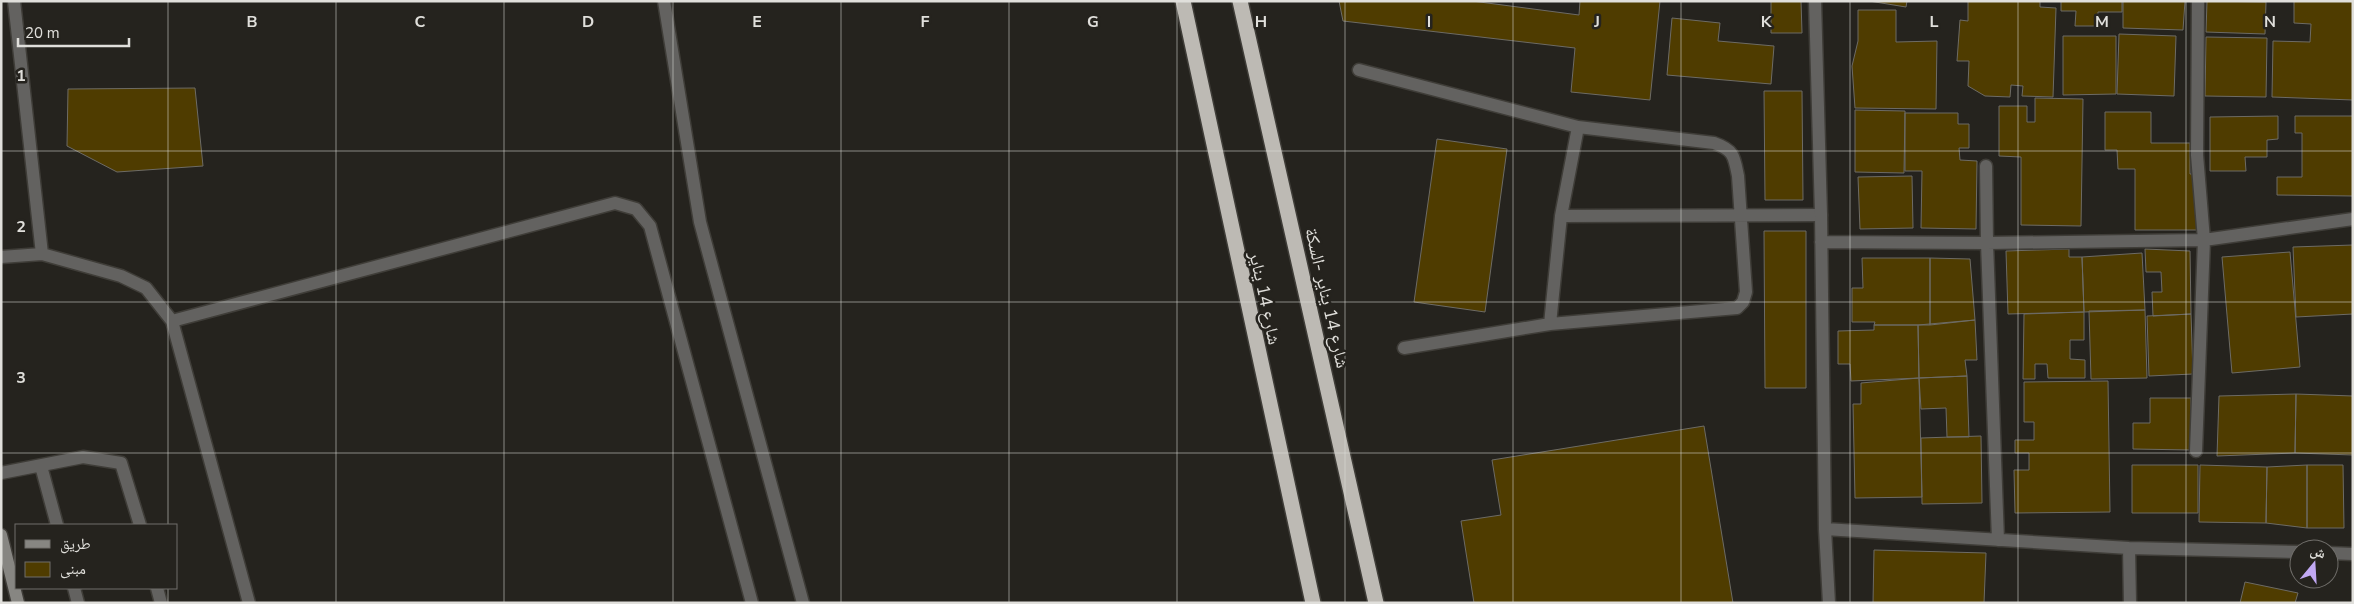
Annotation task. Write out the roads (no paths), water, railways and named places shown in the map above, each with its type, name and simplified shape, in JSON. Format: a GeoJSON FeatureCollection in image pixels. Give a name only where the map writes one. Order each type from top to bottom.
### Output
{"type":"FeatureCollection","features":[{"type":"Feature","properties":{"kind":"highway","name":"شارع 14 يناير"},"geometry":{"type":"LineString","coordinates":[[1184,1],[1312,603]]}},
{"type":"Feature","properties":{"kind":"highway","name":"شارع 14 يناير -السكة"},"geometry":{"type":"LineString","coordinates":[[1240,1],[1376,603]]}},
{"type":"Feature","properties":{"kind":"main road"},"geometry":{"type":"LineString","coordinates":[[1,535],[18,603]]}},
{"type":"Feature","properties":{"kind":"street"},"geometry":{"type":"LineString","coordinates":[[14,1],[42,254]]}},
{"type":"Feature","properties":{"kind":"street"},"geometry":{"type":"LineString","coordinates":[[664,1],[700,222],[803,603]]}},
{"type":"Feature","properties":{"kind":"street"},"geometry":{"type":"LineString","coordinates":[[1815,1],[1821,215],[1825,529],[1829,603]]}},
{"type":"Feature","properties":{"kind":"street"},"geometry":{"type":"LineString","coordinates":[[2196,451],[2204,240],[2197,155],[2198,1]]}},
{"type":"Feature","properties":{"kind":"street"},"geometry":{"type":"LineString","coordinates":[[1359,70],[1578,127],[1714,143],[1728,148],[1734,159],[1738,176],[1746,292],[1743,302],[1737,308],[1550,324],[1404,348]]}},
{"type":"Feature","properties":{"kind":"street"},"geometry":{"type":"LineString","coordinates":[[1550,324],[1561,216],[1578,127]]}},
{"type":"Feature","properties":{"kind":"street"},"geometry":{"type":"LineString","coordinates":[[1986,166],[1986,243],[1998,540]]}},
{"type":"Feature","properties":{"kind":"street"},"geometry":{"type":"LineString","coordinates":[[172,322],[615,203],[636,210],[650,226],[752,603]]}},
{"type":"Feature","properties":{"kind":"street"},"geometry":{"type":"LineString","coordinates":[[1561,216],[1821,215]]}},
{"type":"Feature","properties":{"kind":"street"},"geometry":{"type":"LineString","coordinates":[[1821,242],[1986,243],[2204,240],[2353,219]]}},
{"type":"Feature","properties":{"kind":"street"},"geometry":{"type":"LineString","coordinates":[[1,257],[42,254],[121,276],[146,288],[172,322],[249,603]]}},
{"type":"Feature","properties":{"kind":"street"},"geometry":{"type":"LineString","coordinates":[[1,473],[83,457],[121,463],[140,524]]}},
{"type":"Feature","properties":{"kind":"street"},"geometry":{"type":"LineString","coordinates":[[40,466],[57,524]]}},
{"type":"Feature","properties":{"kind":"street"},"geometry":{"type":"LineString","coordinates":[[1825,529],[2129,548],[2289,552]]}},
{"type":"Feature","properties":{"kind":"street"},"geometry":{"type":"LineString","coordinates":[[2129,548],[2130,603]]}},
{"type":"Feature","properties":{"kind":"street"},"geometry":{"type":"LineString","coordinates":[[2339,553],[2353,554]]}},
{"type":"Feature","properties":{"kind":"street"},"geometry":{"type":"LineString","coordinates":[[74,589],[78,603]]}},
{"type":"Feature","properties":{"kind":"street"},"geometry":{"type":"LineString","coordinates":[[157,589],[161,603]]}}]}
